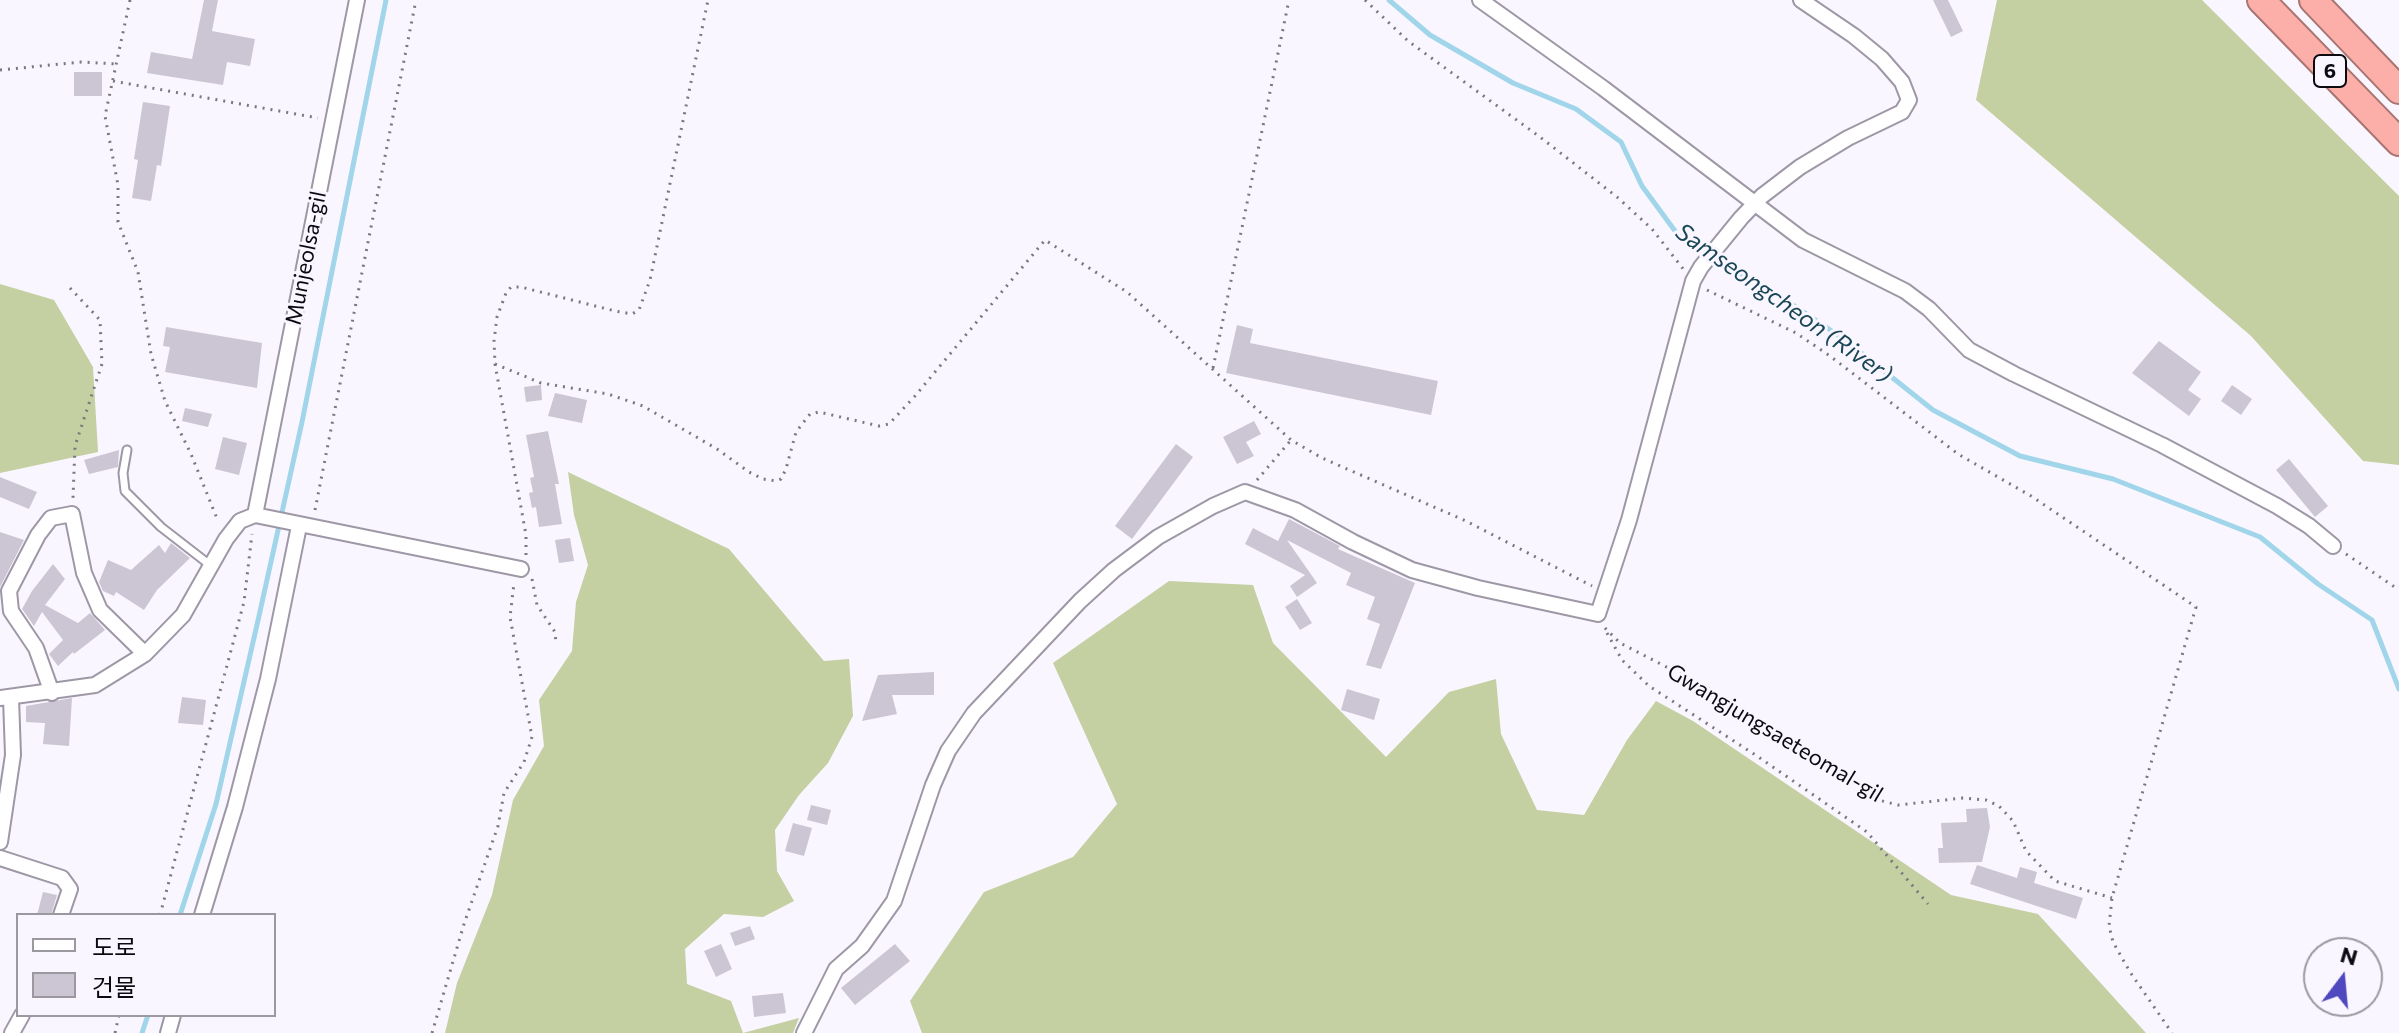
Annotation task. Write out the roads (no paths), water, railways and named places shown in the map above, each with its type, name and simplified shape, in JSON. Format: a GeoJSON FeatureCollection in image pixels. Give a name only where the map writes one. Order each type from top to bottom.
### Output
{"type":"FeatureCollection","features":[{"type":"Feature","properties":{"kind":"highway","name":"6"},"geometry":{"type":"LineString","coordinates":[[2261,0],[2399,142]]}},
{"type":"Feature","properties":{"kind":"highway","name":"6"},"geometry":{"type":"LineString","coordinates":[[2313,0],[2399,90]]}},
{"type":"Feature","properties":{"kind":"street","name":"Munjeolsa-gil"},"geometry":{"type":"LineString","coordinates":[[259,516],[357,0]]}},
{"type":"Feature","properties":{"kind":"street"},"geometry":{"type":"LineString","coordinates":[[1480,0],[1603,88],[1803,240],[1905,291],[1929,309],[1969,350],[2264,499],[2309,526],[2333,546]]}},
{"type":"Feature","properties":{"kind":"street"},"geometry":{"type":"LineString","coordinates":[[804,1033],[836,969],[862,946],[894,901],[933,785],[948,751],[974,713],[1080,601],[1158,537],[1245,492],[1295,510],[1412,570],[1598,614],[1629,520],[1693,281],[1701,267],[1753,204],[1800,167],[1848,138],[1902,112],[1909,100],[1902,82],[1882,59],[1801,0]]}},
{"type":"Feature","properties":{"kind":"street"},"geometry":{"type":"LineString","coordinates":[[52,693],[36,648],[11,611],[9,591],[38,535],[51,518],[72,514],[84,573],[100,610],[145,654]]}},
{"type":"Feature","properties":{"kind":"street"},"geometry":{"type":"LineString","coordinates":[[0,842],[1,810],[13,755],[6,698],[95,685],[145,654],[183,615],[226,539],[240,521],[259,516],[523,567]]}},
{"type":"Feature","properties":{"kind":"street"},"geometry":{"type":"LineString","coordinates":[[203,913],[235,807],[268,679],[300,526]]}},
{"type":"Feature","properties":{"kind":"street"},"geometry":{"type":"LineString","coordinates":[[0,858],[62,878],[70,889],[62,913]]}},
{"type":"Feature","properties":{"kind":"lane"},"geometry":{"type":"LineString","coordinates":[[127,450],[123,473],[125,491],[161,527],[212,566]]}},
{"type":"Feature","properties":{"kind":"waterway"},"geometry":{"type":"LineString","coordinates":[[181,913],[216,804],[259,616],[302,422],[386,0]]}},
{"type":"Feature","properties":{"kind":"waterway","name":"Samseongcheon (River)"},"geometry":{"type":"LineString","coordinates":[[1389,0],[1430,35],[1513,83],[1576,109],[1621,142],[1642,186],[1678,235],[1726,269],[1768,288],[1845,340],[1933,410],[2020,456],[2113,479],[2260,537],[2318,584],[2372,620],[2399,689]]}},
{"type":"Feature","properties":{"kind":"waterway"},"geometry":{"type":"LineString","coordinates":[[142,1033],[147,1017]]}}]}
